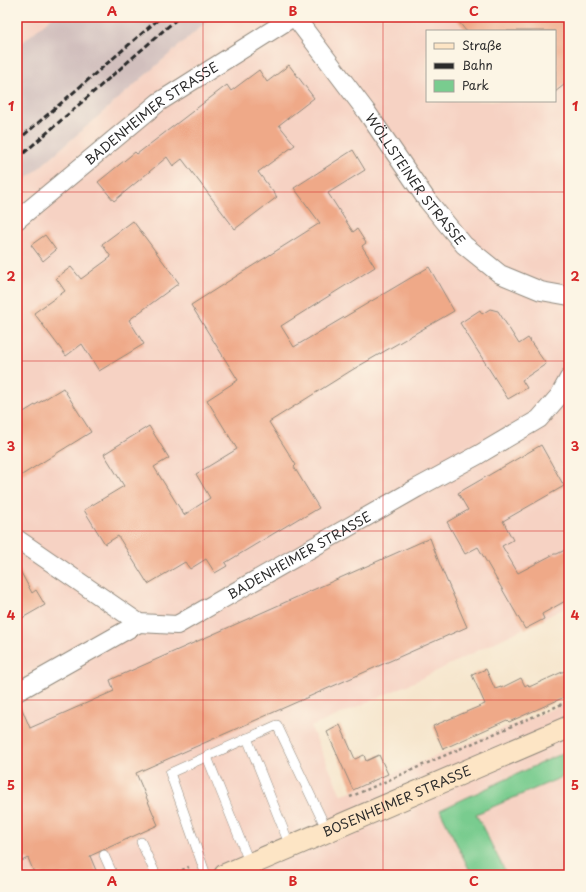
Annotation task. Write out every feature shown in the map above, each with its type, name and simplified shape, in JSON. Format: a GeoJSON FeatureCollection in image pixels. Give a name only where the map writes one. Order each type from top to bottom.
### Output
{"type":"FeatureCollection","features":[{"type":"Feature","properties":{"kind":"street","name":"BADENHEIMER STRASSE"},"geometry":{"type":"LineString","coordinates":[[17,220],[159,102],[294,17]]}},
{"type":"Feature","properties":{"kind":"street","name":"WÖLLSTEINER STRASSE"},"geometry":{"type":"LineString","coordinates":[[294,17],[366,111],[427,200],[464,245],[500,274],[541,291],[569,296]]}},
{"type":"Feature","properties":{"kind":"street","name":"BADENHEIMER STRASSE"},"geometry":{"type":"LineString","coordinates":[[139,623],[177,625],[417,488],[478,455],[539,418],[559,396],[569,378]]}},
{"type":"Feature","properties":{"kind":"street"},"geometry":{"type":"LineString","coordinates":[[17,539],[139,623],[17,692]]}},
{"type":"Feature","properties":{"kind":"street","name":"BOSENHEIMER STRASSE"},"geometry":{"type":"LineString","coordinates":[[225,875],[569,727]]}},
{"type":"Feature","properties":{"kind":"lane"},"geometry":{"type":"LineString","coordinates":[[206,875],[170,773],[277,725],[327,830]]}},
{"type":"Feature","properties":{"kind":"lane"},"geometry":{"type":"LineString","coordinates":[[247,738],[290,846]]}},
{"type":"Feature","properties":{"kind":"lane"},"geometry":{"type":"LineString","coordinates":[[207,757],[250,864]]}},
{"type":"Feature","properties":{"kind":"lane"},"geometry":{"type":"LineString","coordinates":[[141,842],[156,875]]}},
{"type":"Feature","properties":{"kind":"lane"},"geometry":{"type":"LineString","coordinates":[[104,855],[113,875]]}},
{"type":"Feature","properties":{"kind":"path"},"geometry":{"type":"LineString","coordinates":[[347,799],[569,701]]}},
{"type":"Feature","properties":{"kind":"path"},"geometry":{"type":"LineString","coordinates":[[171,875],[201,862]]}},
{"type":"Feature","properties":{"kind":"shaded area"},"geometry":{"type":"Polygon","coordinates":[[[17,17],[52,17],[17,47],[17,17]]]}},
{"type":"Feature","properties":{"kind":"shaded area"},"geometry":{"type":"Polygon","coordinates":[[[52,17],[212,17],[17,187],[17,47],[52,17]]]}},
{"type":"Feature","properties":{"kind":"shaded area"},"geometry":{"type":"Polygon","coordinates":[[[212,17],[569,17],[569,606],[414,682],[311,727],[341,795],[569,702],[569,875],[17,875],[17,187],[212,17]]]}},
{"type":"Feature","properties":{"kind":"green space"},"geometry":{"type":"Polygon","coordinates":[[[569,750],[569,774],[476,814],[507,875],[472,875],[440,810],[569,750]]]}},
{"type":"Feature","properties":{"kind":"building"},"geometry":{"type":"Polygon","coordinates":[[[455,17],[569,17],[569,81],[556,91],[556,30],[465,30],[455,17]]]}},
{"type":"Feature","properties":{"kind":"building"},"geometry":{"type":"Polygon","coordinates":[[[289,65],[314,98],[279,125],[295,145],[258,172],[277,197],[235,229],[182,159],[173,166],[167,157],[114,201],[98,182],[135,152],[137,154],[227,85],[231,91],[259,70],[267,82],[289,65]]]}},
{"type":"Feature","properties":{"kind":"building"},"geometry":{"type":"Polygon","coordinates":[[[353,150],[365,170],[328,193],[353,232],[357,229],[366,243],[362,246],[375,267],[281,326],[294,347],[429,267],[454,311],[352,370],[269,422],[296,465],[294,467],[319,508],[302,518],[301,517],[225,563],[227,566],[215,573],[206,559],[190,569],[185,562],[148,584],[118,536],[105,544],[84,510],[124,486],[104,454],[149,426],[169,458],[154,467],[184,515],[210,498],[196,474],[237,449],[207,400],[238,380],[191,305],[320,223],[294,188],[353,150]]]}},
{"type":"Feature","properties":{"kind":"building"},"geometry":{"type":"Polygon","coordinates":[[[133,221],[179,283],[129,320],[144,344],[99,371],[82,344],[66,356],[34,313],[65,291],[56,278],[71,267],[81,279],[111,257],[102,244],[133,221]]]}},
{"type":"Feature","properties":{"kind":"building"},"geometry":{"type":"Polygon","coordinates":[[[45,235],[56,250],[43,261],[31,245],[45,235]]]}},
{"type":"Feature","properties":{"kind":"building"},"geometry":{"type":"Polygon","coordinates":[[[490,309],[498,311],[519,344],[528,338],[546,364],[522,380],[527,388],[508,399],[460,323],[480,310],[482,314],[490,309]]]}},
{"type":"Feature","properties":{"kind":"building"},"geometry":{"type":"Polygon","coordinates":[[[63,388],[91,432],[17,478],[17,416],[63,388]]]}},
{"type":"Feature","properties":{"kind":"building"},"geometry":{"type":"Polygon","coordinates":[[[541,445],[564,486],[503,521],[513,540],[502,546],[518,573],[554,554],[569,548],[569,599],[542,614],[544,619],[525,629],[478,547],[465,554],[447,522],[468,510],[458,493],[541,445]]]}},
{"type":"Feature","properties":{"kind":"building"},"geometry":{"type":"Polygon","coordinates":[[[430,538],[467,627],[136,773],[158,825],[90,856],[98,875],[35,875],[28,858],[17,863],[17,702],[19,702],[30,728],[114,691],[110,680],[430,538]]]}},
{"type":"Feature","properties":{"kind":"building"},"geometry":{"type":"Polygon","coordinates":[[[17,565],[32,593],[36,590],[45,605],[17,621],[17,565]]]}},
{"type":"Feature","properties":{"kind":"building"},"geometry":{"type":"Polygon","coordinates":[[[486,669],[495,689],[501,688],[521,678],[525,686],[528,684],[529,687],[569,669],[569,695],[509,722],[507,720],[443,749],[433,726],[485,704],[472,675],[486,669]]]}},
{"type":"Feature","properties":{"kind":"building"},"geometry":{"type":"Polygon","coordinates":[[[340,725],[355,759],[364,755],[366,761],[379,755],[388,774],[353,790],[327,732],[340,725]]]}},
{"type":"Feature","properties":{"kind":"railway"},"geometry":{"type":"LineString","coordinates":[[17,141],[161,17]]}},
{"type":"Feature","properties":{"kind":"railway"},"geometry":{"type":"LineString","coordinates":[[17,159],[179,17]]}}]}
